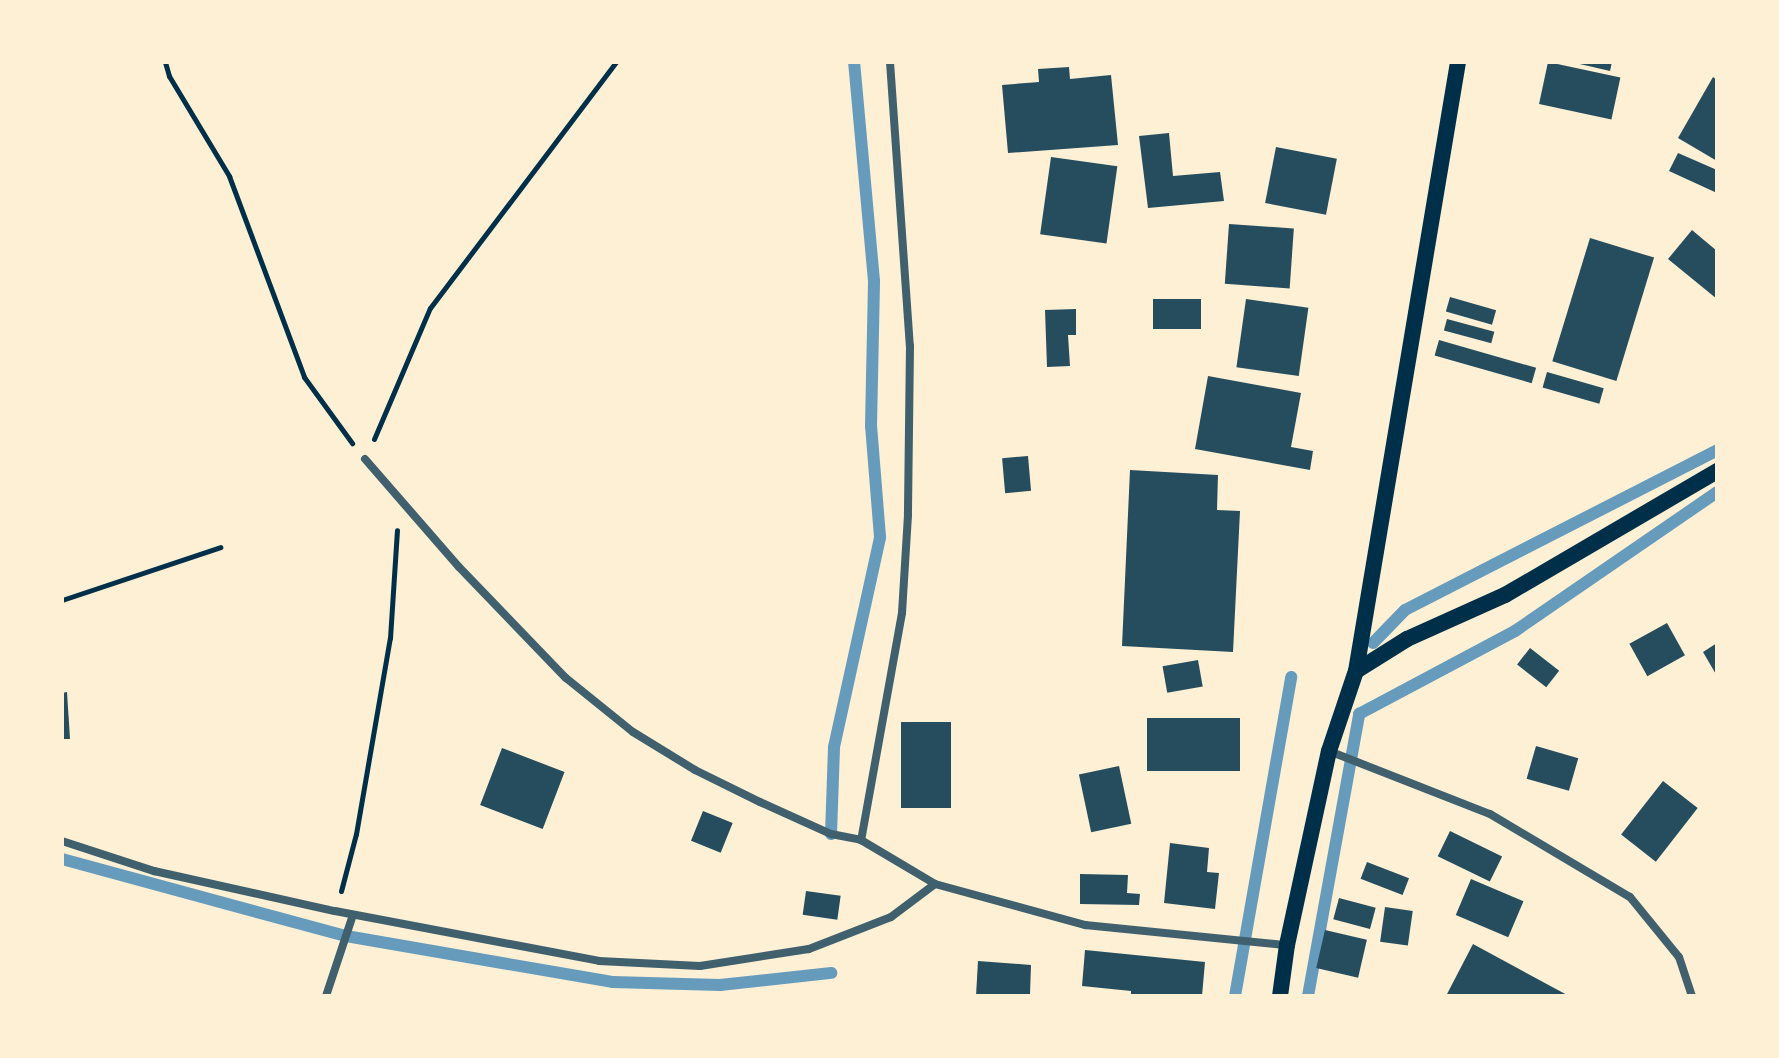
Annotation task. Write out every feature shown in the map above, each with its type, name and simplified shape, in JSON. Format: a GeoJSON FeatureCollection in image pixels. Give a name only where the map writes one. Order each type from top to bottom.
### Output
{"type":"FeatureCollection","features":[{"type":"Feature","properties":{"kind":"main road"},"geometry":{"type":"LineString","coordinates":[[1280,996],[1287,945],[1329,751],[1356,671],[1458,62]]}},
{"type":"Feature","properties":{"kind":"main road"},"geometry":{"type":"LineString","coordinates":[[1356,671],[1407,639],[1505,595],[1717,471]]}},
{"type":"Feature","properties":{"kind":"street"},"geometry":{"type":"LineString","coordinates":[[861,840],[902,613],[908,515],[910,346],[890,62]]}},
{"type":"Feature","properties":{"kind":"street"},"geometry":{"type":"LineString","coordinates":[[365,459],[459,567],[566,678],[633,732],[695,770],[831,834],[861,840],[935,884],[1085,925],[1287,945]]}},
{"type":"Feature","properties":{"kind":"street"},"geometry":{"type":"LineString","coordinates":[[1329,751],[1490,814],[1630,897],[1679,957],[1692,996]]}},
{"type":"Feature","properties":{"kind":"street"},"geometry":{"type":"LineString","coordinates":[[62,841],[154,871],[353,915],[599,961],[700,966],[809,949],[891,917],[935,884]]}},
{"type":"Feature","properties":{"kind":"street"},"geometry":{"type":"LineString","coordinates":[[326,996],[353,915]]}},
{"type":"Feature","properties":{"kind":"path"},"geometry":{"type":"LineString","coordinates":[[165,62],[169,76],[229,176],[304,377],[365,459]]}},
{"type":"Feature","properties":{"kind":"path"},"geometry":{"type":"LineString","coordinates":[[365,459],[430,308],[616,62]]}},
{"type":"Feature","properties":{"kind":"path"},"geometry":{"type":"LineString","coordinates":[[335,911],[356,834],[390,638],[397,531],[392,489]]}},
{"type":"Feature","properties":{"kind":"path"},"geometry":{"type":"LineString","coordinates":[[62,600],[220,547]]}},
{"type":"Feature","properties":{"kind":"building"},"geometry":{"type":"Polygon","coordinates":[[[1548,62],[1620,77],[1611,119],[1539,104],[1548,62]]]}},
{"type":"Feature","properties":{"kind":"building"},"geometry":{"type":"Polygon","coordinates":[[[1571,62],[1612,62],[1610,71],[1571,62]]]}},
{"type":"Feature","properties":{"kind":"building"},"geometry":{"type":"Polygon","coordinates":[[[1069,67],[1070,79],[1111,75],[1118,145],[1008,153],[1002,85],[1039,82],[1038,69],[1069,67]]]}},
{"type":"Feature","properties":{"kind":"building"},"geometry":{"type":"Polygon","coordinates":[[[1713,77],[1717,80],[1717,161],[1678,138],[1713,77]]]}},
{"type":"Feature","properties":{"kind":"building"},"geometry":{"type":"Polygon","coordinates":[[[1169,133],[1173,176],[1220,172],[1224,201],[1148,208],[1139,136],[1169,133]]]}},
{"type":"Feature","properties":{"kind":"building"},"geometry":{"type":"Polygon","coordinates":[[[1276,147],[1337,159],[1326,215],[1265,203],[1276,147]]]}},
{"type":"Feature","properties":{"kind":"building"},"geometry":{"type":"Polygon","coordinates":[[[1678,153],[1717,170],[1717,193],[1669,171],[1678,153]]]}},
{"type":"Feature","properties":{"kind":"building"},"geometry":{"type":"Polygon","coordinates":[[[1051,157],[1117,166],[1106,244],[1040,234],[1051,157]]]}},
{"type":"Feature","properties":{"kind":"building"},"geometry":{"type":"Polygon","coordinates":[[[1229,224],[1294,229],[1290,288],[1225,284],[1229,224]]]}},
{"type":"Feature","properties":{"kind":"building"},"geometry":{"type":"Polygon","coordinates":[[[1692,230],[1717,251],[1717,299],[1668,259],[1692,230]]]}},
{"type":"Feature","properties":{"kind":"building"},"geometry":{"type":"Polygon","coordinates":[[[1590,238],[1654,258],[1616,381],[1552,361],[1590,238]]]}},
{"type":"Feature","properties":{"kind":"building"},"geometry":{"type":"Polygon","coordinates":[[[1450,297],[1496,310],[1492,325],[1446,311],[1450,297]]]}},
{"type":"Feature","properties":{"kind":"building"},"geometry":{"type":"Polygon","coordinates":[[[1153,299],[1201,299],[1201,329],[1153,329],[1153,299]]]}},
{"type":"Feature","properties":{"kind":"building"},"geometry":{"type":"Polygon","coordinates":[[[1246,299],[1308,308],[1299,376],[1236,367],[1246,299]]]}},
{"type":"Feature","properties":{"kind":"building"},"geometry":{"type":"Polygon","coordinates":[[[1076,309],[1076,335],[1068,335],[1070,366],[1047,367],[1045,310],[1076,309]]]}},
{"type":"Feature","properties":{"kind":"building"},"geometry":{"type":"Polygon","coordinates":[[[1447,319],[1494,332],[1491,343],[1444,331],[1447,319]]]}},
{"type":"Feature","properties":{"kind":"building"},"geometry":{"type":"Polygon","coordinates":[[[1439,340],[1536,368],[1532,383],[1435,355],[1439,340]]]}},
{"type":"Feature","properties":{"kind":"building"},"geometry":{"type":"Polygon","coordinates":[[[1547,372],[1604,388],[1599,404],[1543,387],[1547,372]]]}},
{"type":"Feature","properties":{"kind":"building"},"geometry":{"type":"Polygon","coordinates":[[[1208,376],[1301,393],[1291,447],[1313,451],[1310,470],[1195,449],[1208,376]]]}},
{"type":"Feature","properties":{"kind":"building"},"geometry":{"type":"Polygon","coordinates":[[[1028,456],[1031,491],[1005,493],[1002,458],[1028,456]]]}},
{"type":"Feature","properties":{"kind":"building"},"geometry":{"type":"Polygon","coordinates":[[[1130,470],[1218,475],[1217,510],[1240,511],[1233,652],[1122,646],[1130,470]]]}},
{"type":"Feature","properties":{"kind":"building"},"geometry":{"type":"Polygon","coordinates":[[[1667,623],[1685,655],[1647,676],[1629,644],[1667,623]]]}},
{"type":"Feature","properties":{"kind":"building"},"geometry":{"type":"Polygon","coordinates":[[[1717,643],[1717,676],[1703,652],[1717,643]]]}},
{"type":"Feature","properties":{"kind":"building"},"geometry":{"type":"Polygon","coordinates":[[[1530,648],[1559,671],[1546,687],[1517,665],[1530,648]]]}},
{"type":"Feature","properties":{"kind":"building"},"geometry":{"type":"Polygon","coordinates":[[[1198,660],[1203,687],[1167,693],[1163,666],[1198,660]]]}},
{"type":"Feature","properties":{"kind":"building"},"geometry":{"type":"Polygon","coordinates":[[[67,692],[70,739],[62,739],[62,693],[67,692]]]}},
{"type":"Feature","properties":{"kind":"building"},"geometry":{"type":"Polygon","coordinates":[[[1147,718],[1240,718],[1240,771],[1147,771],[1147,718]]]}},
{"type":"Feature","properties":{"kind":"building"},"geometry":{"type":"Polygon","coordinates":[[[901,722],[951,722],[951,808],[901,808],[901,722]]]}},
{"type":"Feature","properties":{"kind":"building"},"geometry":{"type":"Polygon","coordinates":[[[1536,746],[1578,758],[1569,791],[1527,779],[1536,746]]]}},
{"type":"Feature","properties":{"kind":"building"},"geometry":{"type":"Polygon","coordinates":[[[502,748],[565,772],[543,829],[480,805],[502,748]]]}},
{"type":"Feature","properties":{"kind":"building"},"geometry":{"type":"Polygon","coordinates":[[[1119,766],[1131,824],[1091,832],[1079,775],[1119,766]]]}},
{"type":"Feature","properties":{"kind":"building"},"geometry":{"type":"Polygon","coordinates":[[[1663,781],[1698,808],[1656,862],[1621,835],[1663,781]]]}},
{"type":"Feature","properties":{"kind":"building"},"geometry":{"type":"Polygon","coordinates":[[[703,811],[733,823],[721,853],[691,841],[703,811]]]}},
{"type":"Feature","properties":{"kind":"building"},"geometry":{"type":"Polygon","coordinates":[[[1450,831],[1502,856],[1490,882],[1438,856],[1450,831]]]}},
{"type":"Feature","properties":{"kind":"building"},"geometry":{"type":"Polygon","coordinates":[[[1170,843],[1209,848],[1207,872],[1219,873],[1215,909],[1164,903],[1170,843]]]}},
{"type":"Feature","properties":{"kind":"building"},"geometry":{"type":"Polygon","coordinates":[[[1367,862],[1409,878],[1403,895],[1361,879],[1367,862]]]}},
{"type":"Feature","properties":{"kind":"building"},"geometry":{"type":"Polygon","coordinates":[[[1080,874],[1128,875],[1127,893],[1140,894],[1139,905],[1080,904],[1080,874]]]}},
{"type":"Feature","properties":{"kind":"building"},"geometry":{"type":"Polygon","coordinates":[[[1471,879],[1523,901],[1508,937],[1456,915],[1471,879]]]}},
{"type":"Feature","properties":{"kind":"building"},"geometry":{"type":"Polygon","coordinates":[[[806,891],[841,896],[837,920],[803,915],[806,891]]]}},
{"type":"Feature","properties":{"kind":"building"},"geometry":{"type":"Polygon","coordinates":[[[1339,898],[1376,908],[1370,929],[1333,919],[1339,898]]]}},
{"type":"Feature","properties":{"kind":"building"},"geometry":{"type":"Polygon","coordinates":[[[1385,907],[1413,911],[1408,946],[1380,942],[1385,907]]]}},
{"type":"Feature","properties":{"kind":"building"},"geometry":{"type":"Polygon","coordinates":[[[1325,930],[1367,940],[1358,978],[1316,968],[1325,930]]]}},
{"type":"Feature","properties":{"kind":"building"},"geometry":{"type":"Polygon","coordinates":[[[1473,944],[1569,996],[1446,996],[1473,944]]]}},
{"type":"Feature","properties":{"kind":"building"},"geometry":{"type":"Polygon","coordinates":[[[1085,950],[1205,962],[1202,996],[1131,996],[1131,991],[1082,986],[1085,950]]]}},
{"type":"Feature","properties":{"kind":"building"},"geometry":{"type":"Polygon","coordinates":[[[978,961],[1031,965],[1030,994],[976,996],[978,961]]]}},
{"type":"Feature","properties":{"kind":"waterway"},"geometry":{"type":"LineString","coordinates":[[831,834],[834,747],[880,537],[871,426],[874,281],[854,62]]}},
{"type":"Feature","properties":{"kind":"waterway"},"geometry":{"type":"LineString","coordinates":[[1373,643],[1405,610],[1717,450]]}},
{"type":"Feature","properties":{"kind":"waterway"},"geometry":{"type":"LineString","coordinates":[[1308,996],[1359,714],[1515,631],[1717,492]]}},
{"type":"Feature","properties":{"kind":"waterway"},"geometry":{"type":"LineString","coordinates":[[1235,996],[1291,677]]}},
{"type":"Feature","properties":{"kind":"waterway"},"geometry":{"type":"LineString","coordinates":[[62,859],[346,936],[612,982],[720,985],[831,973]]}}]}
